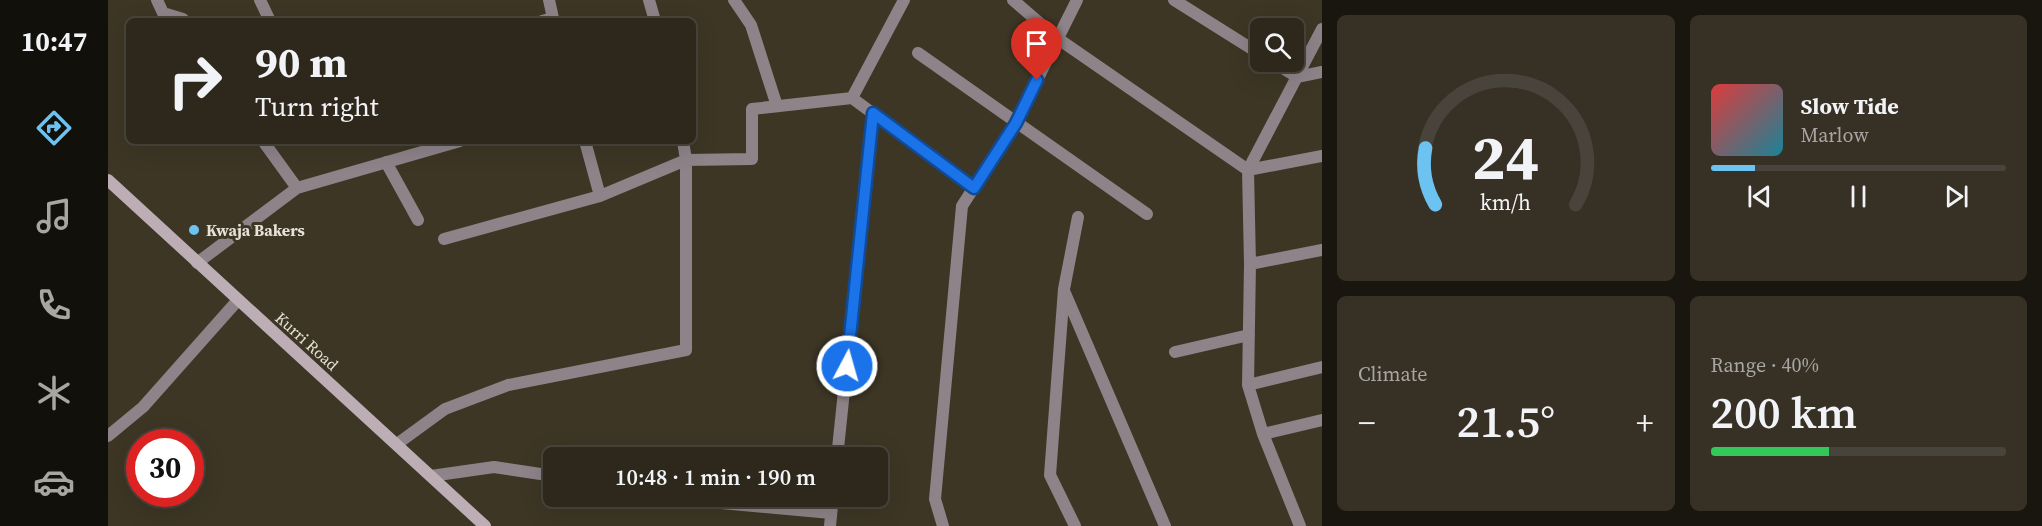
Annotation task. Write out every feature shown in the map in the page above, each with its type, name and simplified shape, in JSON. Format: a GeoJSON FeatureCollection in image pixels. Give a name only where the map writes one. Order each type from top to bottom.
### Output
{"type":"FeatureCollection","features":[{"type":"Feature","properties":{"kind":"main road","name":"Kurri Road"},"geometry":{"type":"LineString","coordinates":[[108,180],[485,526]]}},
{"type":"Feature","properties":{"kind":"street"},"geometry":{"type":"LineString","coordinates":[[157,0],[163,13],[180,18]]}},
{"type":"Feature","properties":{"kind":"street"},"geometry":{"type":"LineString","coordinates":[[549,0],[553,18]]}},
{"type":"Feature","properties":{"kind":"street"},"geometry":{"type":"LineString","coordinates":[[649,0],[654,18]]}},
{"type":"Feature","properties":{"kind":"street"},"geometry":{"type":"LineString","coordinates":[[734,0],[752,25],[777,106]]}},
{"type":"Feature","properties":{"kind":"street"},"geometry":{"type":"LineString","coordinates":[[852,98],[904,0]]}},
{"type":"Feature","properties":{"kind":"street"},"geometry":{"type":"LineString","coordinates":[[1013,0],[1057,38],[1248,170],[1322,156]]}},
{"type":"Feature","properties":{"kind":"street"},"geometry":{"type":"LineString","coordinates":[[943,526],[935,499],[962,206],[1016,123],[1077,0]]}},
{"type":"Feature","properties":{"kind":"street"},"geometry":{"type":"LineString","coordinates":[[1174,0],[1250,48]]}},
{"type":"Feature","properties":{"kind":"street"},"geometry":{"type":"LineString","coordinates":[[263,1],[269,18]]}},
{"type":"Feature","properties":{"kind":"street"},"geometry":{"type":"LineString","coordinates":[[1300,526],[1263,434],[1248,385],[1250,264],[1248,170],[1322,29]]}},
{"type":"Feature","properties":{"kind":"street"},"geometry":{"type":"LineString","coordinates":[[918,52],[1147,214]]}},
{"type":"Feature","properties":{"kind":"street"},"geometry":{"type":"LineString","coordinates":[[1289,72],[1297,77],[1322,72]]}},
{"type":"Feature","properties":{"kind":"street"},"geometry":{"type":"LineString","coordinates":[[444,238],[600,196],[686,160],[752,159],[752,109],[852,98],[974,188]]}},
{"type":"Feature","properties":{"kind":"street"},"geometry":{"type":"LineString","coordinates":[[838,447],[873,113]]}},
{"type":"Feature","properties":{"kind":"street"},"geometry":{"type":"LineString","coordinates":[[265,144],[297,188]]}},
{"type":"Feature","properties":{"kind":"street"},"geometry":{"type":"LineString","coordinates":[[197,263],[297,188],[449,144]]}},
{"type":"Feature","properties":{"kind":"street"},"geometry":{"type":"LineString","coordinates":[[586,144],[600,196]]}},
{"type":"Feature","properties":{"kind":"street"},"geometry":{"type":"LineString","coordinates":[[397,444],[445,408],[508,385],[686,350],[686,160],[683,144]]}},
{"type":"Feature","properties":{"kind":"street"},"geometry":{"type":"LineString","coordinates":[[386,162],[418,220]]}},
{"type":"Feature","properties":{"kind":"street"},"geometry":{"type":"LineString","coordinates":[[1075,526],[1050,476],[1064,290],[1078,217]]}},
{"type":"Feature","properties":{"kind":"street"},"geometry":{"type":"LineString","coordinates":[[1250,264],[1322,250]]}},
{"type":"Feature","properties":{"kind":"street"},"geometry":{"type":"LineString","coordinates":[[1064,290],[1165,526]]}},
{"type":"Feature","properties":{"kind":"street"},"geometry":{"type":"LineString","coordinates":[[108,436],[142,406],[238,300]]}},
{"type":"Feature","properties":{"kind":"street"},"geometry":{"type":"LineString","coordinates":[[1175,352],[1249,335]]}},
{"type":"Feature","properties":{"kind":"street"},"geometry":{"type":"LineString","coordinates":[[1248,385],[1322,367]]}},
{"type":"Feature","properties":{"kind":"street"},"geometry":{"type":"LineString","coordinates":[[1263,434],[1322,420]]}},
{"type":"Feature","properties":{"kind":"street"},"geometry":{"type":"LineString","coordinates":[[431,476],[494,467],[543,474]]}},
{"type":"Feature","properties":{"kind":"street"},"geometry":{"type":"LineString","coordinates":[[765,507],[831,513]]}},
{"type":"Feature","properties":{"kind":"street"},"geometry":{"type":"LineString","coordinates":[[830,526],[832,507]]}},
{"type":"Feature","properties":{"kind":"place","name":"Kwaja Bakers"},"geometry":{"type":"Point","coordinates":[194,230]}},
{"type":"Feature","properties":{"kind":"route"},"geometry":{"type":"LineString","coordinates":[[847,366],[873,113],[974,188],[1016,123],[1037,80]]}}]}
